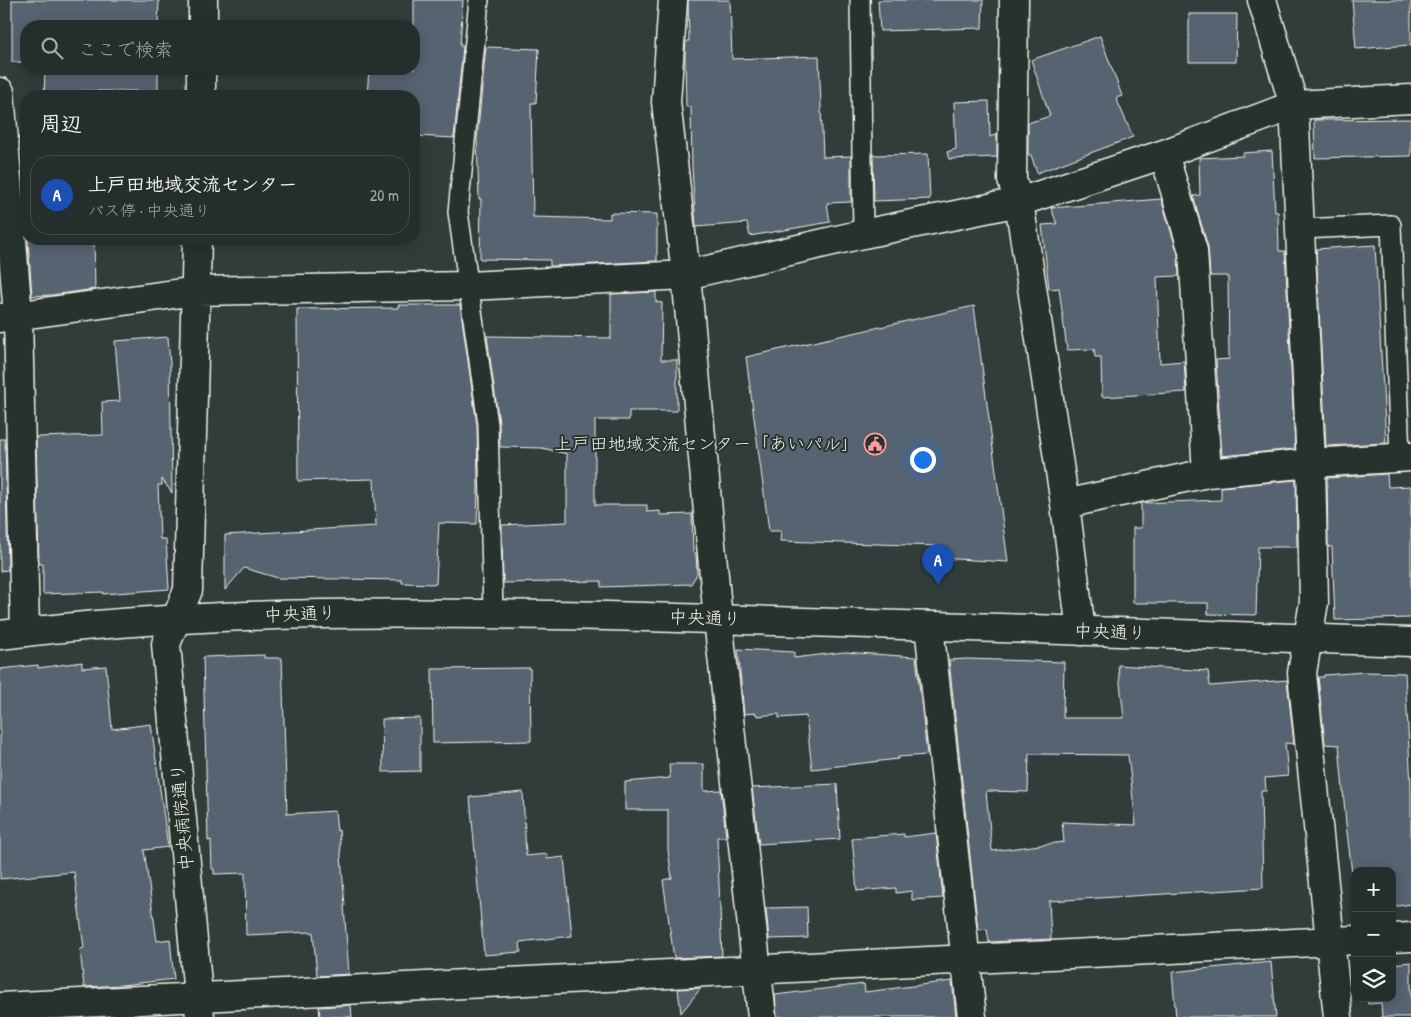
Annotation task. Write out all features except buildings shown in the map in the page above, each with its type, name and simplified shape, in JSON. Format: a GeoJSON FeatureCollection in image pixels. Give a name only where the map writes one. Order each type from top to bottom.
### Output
{"type":"FeatureCollection","features":[{"type":"Feature","properties":{"kind":"street"},"geometry":{"type":"LineString","coordinates":[[202,20],[203,0]]}},
{"type":"Feature","properties":{"kind":"street"},"geometry":{"type":"LineString","coordinates":[[673,0],[666,102],[686,275],[718,618],[762,1017]]}},
{"type":"Feature","properties":{"kind":"street"},"geometry":{"type":"LineString","coordinates":[[1014,0],[1012,180],[1018,202],[1065,504],[1081,631]]}},
{"type":"Feature","properties":{"kind":"street"},"geometry":{"type":"LineString","coordinates":[[1262,0],[1294,105],[1311,463],[1314,602],[1302,674],[1342,941],[1338,1017]]}},
{"type":"Feature","properties":{"kind":"street"},"geometry":{"type":"LineString","coordinates":[[201,90],[202,75]]}},
{"type":"Feature","properties":{"kind":"street"},"geometry":{"type":"LineString","coordinates":[[0,92],[9,317],[12,633]]}},
{"type":"Feature","properties":{"kind":"street"},"geometry":{"type":"LineString","coordinates":[[9,317],[196,291],[469,286],[686,275],[863,234],[1018,202],[1164,154],[1294,105],[1411,99]]}},
{"type":"Feature","properties":{"kind":"street"},"geometry":{"type":"LineString","coordinates":[[1164,154],[1193,250],[1207,473]]}},
{"type":"Feature","properties":{"kind":"street","name":"中央病院通り"},"geometry":{"type":"LineString","coordinates":[[197,245],[188,590],[166,644],[199,1007]]}},
{"type":"Feature","properties":{"kind":"street"},"geometry":{"type":"LineString","coordinates":[[1065,504],[1207,473],[1311,463],[1405,457]]}},
{"type":"Feature","properties":{"kind":"street","name":"中央通り"},"geometry":{"type":"LineString","coordinates":[[12,633],[177,618],[345,613],[493,613],[718,618],[1411,642]]}},
{"type":"Feature","properties":{"kind":"street"},"geometry":{"type":"LineString","coordinates":[[929,626],[972,1017]]}},
{"type":"Feature","properties":{"kind":"street"},"geometry":{"type":"LineString","coordinates":[[1396,938],[1411,937]]}},
{"type":"Feature","properties":{"kind":"street"},"geometry":{"type":"LineString","coordinates":[[0,1007],[199,1007],[757,971],[1342,941]]}},
{"type":"Feature","properties":{"kind":"lane"},"geometry":{"type":"LineString","coordinates":[[478,0],[458,212],[488,424],[493,613]]}},
{"type":"Feature","properties":{"kind":"lane"},"geometry":{"type":"LineString","coordinates":[[860,0],[863,234]]}},
{"type":"Feature","properties":{"kind":"lane"},"geometry":{"type":"LineString","coordinates":[[1300,229],[1391,225],[1405,457]]}},
{"type":"Feature","properties":{"kind":"place","name":"上戸田地域交流センター「あいパル」"},"geometry":{"type":"Point","coordinates":[875,444]}},
{"type":"Feature","properties":{"kind":"place","name":"上戸田地域交流センター"},"geometry":{"type":"Point","coordinates":[938,585]}}]}
